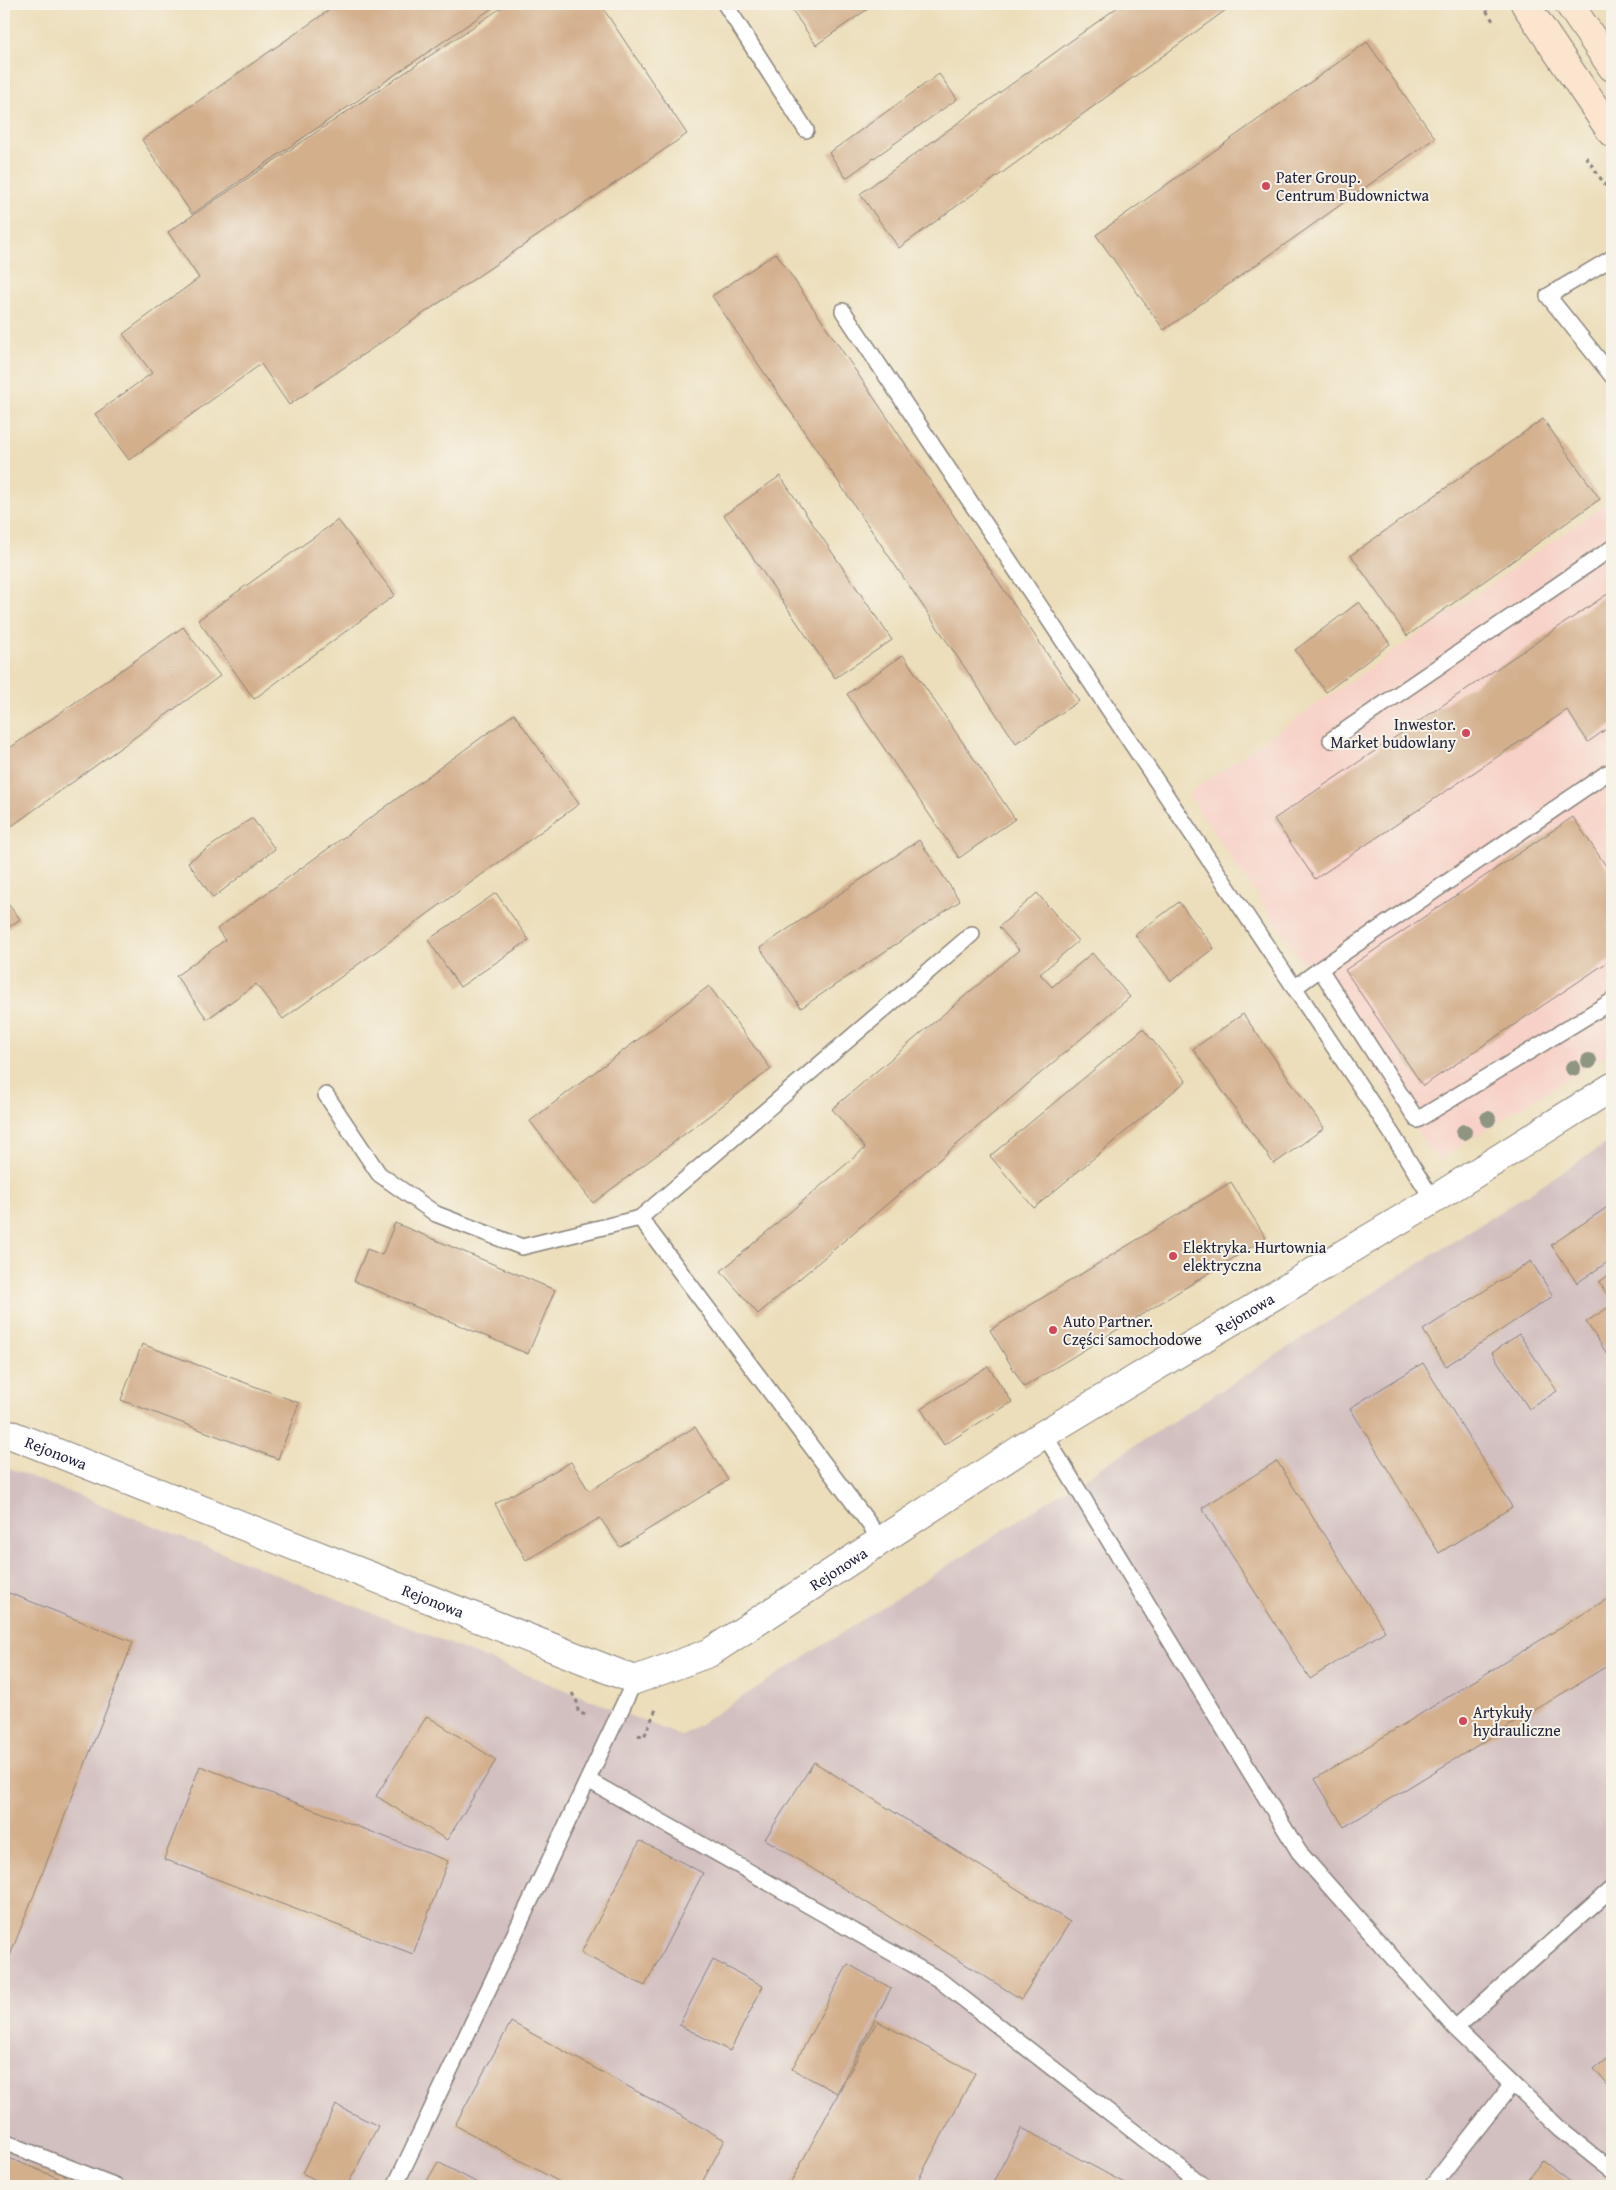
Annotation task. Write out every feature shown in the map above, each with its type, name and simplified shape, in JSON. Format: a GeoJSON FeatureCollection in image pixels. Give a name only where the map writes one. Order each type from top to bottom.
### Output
{"type":"FeatureCollection","features":[{"type":"Feature","properties":{"kind":"main road"},"geometry":{"type":"LineString","coordinates":[[1525,4],[1612,133]]}},
{"type":"Feature","properties":{"kind":"main road"},"geometry":{"type":"LineString","coordinates":[[1569,4],[1612,67]]}},
{"type":"Feature","properties":{"kind":"street","name":"Rejonowa"},"geometry":{"type":"LineString","coordinates":[[4,1432],[635,1680],[709,1653],[1044,1434],[1433,1200],[1612,1087]]}},
{"type":"Feature","properties":{"kind":"lane"},"geometry":{"type":"LineString","coordinates":[[725,4],[806,130]]}},
{"type":"Feature","properties":{"kind":"lane"},"geometry":{"type":"LineString","coordinates":[[1612,258],[1548,296],[1612,376]]}},
{"type":"Feature","properties":{"kind":"lane"},"geometry":{"type":"LineString","coordinates":[[843,311],[1433,1200]]}},
{"type":"Feature","properties":{"kind":"lane"},"geometry":{"type":"LineString","coordinates":[[1330,740],[1612,548]]}},
{"type":"Feature","properties":{"kind":"lane"},"geometry":{"type":"LineString","coordinates":[[1294,988],[1611,774]]}},
{"type":"Feature","properties":{"kind":"lane"},"geometry":{"type":"LineString","coordinates":[[326,1095],[379,1174],[436,1214],[504,1241],[522,1247],[640,1218],[972,934]]}},
{"type":"Feature","properties":{"kind":"lane"},"geometry":{"type":"LineString","coordinates":[[1320,969],[1416,1120],[1612,1001]]}},
{"type":"Feature","properties":{"kind":"lane"},"geometry":{"type":"LineString","coordinates":[[640,1218],[882,1541]]}},
{"type":"Feature","properties":{"kind":"lane"},"geometry":{"type":"LineString","coordinates":[[1044,1434],[1300,1852],[1455,2028],[1561,2130],[1612,2171]]}},
{"type":"Feature","properties":{"kind":"lane"},"geometry":{"type":"LineString","coordinates":[[395,2186],[635,1680]]}},
{"type":"Feature","properties":{"kind":"lane"},"geometry":{"type":"LineString","coordinates":[[588,1780],[938,1979],[1204,2186]]}},
{"type":"Feature","properties":{"kind":"lane"},"geometry":{"type":"LineString","coordinates":[[1455,2028],[1612,1888]]}},
{"type":"Feature","properties":{"kind":"lane"},"geometry":{"type":"LineString","coordinates":[[1432,2186],[1512,2084]]}},
{"type":"Feature","properties":{"kind":"lane"},"geometry":{"type":"LineString","coordinates":[[4,2142],[116,2186]]}},
{"type":"Feature","properties":{"kind":"shaded area"},"geometry":{"type":"Polygon","coordinates":[[[1612,500],[1612,1051],[1437,1160],[1188,794],[1612,500]]]}},
{"type":"Feature","properties":{"kind":"shaded area"},"geometry":{"type":"Polygon","coordinates":[[[1612,1140],[1612,2186],[4,2186],[4,1466],[681,1736],[1612,1140]]]}},
{"type":"Feature","properties":{"kind":"building"},"geometry":{"type":"Polygon","coordinates":[[[338,4],[498,4],[192,214],[142,140],[338,4]]]}},
{"type":"Feature","properties":{"kind":"building"},"geometry":{"type":"Polygon","coordinates":[[[507,4],[600,4],[687,134],[289,405],[261,364],[129,460],[95,414],[152,373],[123,334],[199,278],[168,232],[507,4]]]}},
{"type":"Feature","properties":{"kind":"building"},"geometry":{"type":"Polygon","coordinates":[[[788,4],[875,4],[816,45],[788,4]]]}},
{"type":"Feature","properties":{"kind":"building"},"geometry":{"type":"Polygon","coordinates":[[[1122,4],[1234,4],[899,248],[860,194],[1122,4]]]}},
{"type":"Feature","properties":{"kind":"building","name":"Pater Group. Centrum Budownictwa"},"geometry":{"type":"Polygon","coordinates":[[[1367,42],[1435,138],[1164,330],[1096,235],[1367,42]]]}},
{"type":"Feature","properties":{"kind":"building"},"geometry":{"type":"Polygon","coordinates":[[[939,74],[957,99],[846,178],[829,153],[939,74]]]}},
{"type":"Feature","properties":{"kind":"building"},"geometry":{"type":"Polygon","coordinates":[[[776,253],[1079,701],[1016,743],[712,296],[776,253]]]}},
{"type":"Feature","properties":{"kind":"building"},"geometry":{"type":"Polygon","coordinates":[[[1543,419],[1600,499],[1407,636],[1351,555],[1543,419]]]}},
{"type":"Feature","properties":{"kind":"building"},"geometry":{"type":"Polygon","coordinates":[[[780,476],[892,640],[835,678],[724,515],[780,476]]]}},
{"type":"Feature","properties":{"kind":"building"},"geometry":{"type":"Polygon","coordinates":[[[338,520],[395,595],[254,699],[198,620],[338,520]]]}},
{"type":"Feature","properties":{"kind":"building","name":"Inwestor. Market budowlany"},"geometry":{"type":"Polygon","coordinates":[[[1612,591],[1612,725],[1588,742],[1567,710],[1315,879],[1274,819],[1612,591]]]}},
{"type":"Feature","properties":{"kind":"building"},"geometry":{"type":"Polygon","coordinates":[[[1359,602],[1390,644],[1326,692],[1295,650],[1359,602]]]}},
{"type":"Feature","properties":{"kind":"building"},"geometry":{"type":"Polygon","coordinates":[[[183,627],[220,676],[9,828],[4,821],[4,752],[183,627]]]}},
{"type":"Feature","properties":{"kind":"building"},"geometry":{"type":"Polygon","coordinates":[[[903,655],[1015,819],[959,858],[847,694],[903,655]]]}},
{"type":"Feature","properties":{"kind":"building"},"geometry":{"type":"Polygon","coordinates":[[[514,714],[579,804],[283,1019],[256,984],[207,1019],[176,976],[225,940],[217,929],[514,714]]]}},
{"type":"Feature","properties":{"kind":"building"},"geometry":{"type":"Polygon","coordinates":[[[1573,817],[1612,875],[1612,959],[1423,1086],[1345,970],[1573,817]]]}},
{"type":"Feature","properties":{"kind":"building"},"geometry":{"type":"Polygon","coordinates":[[[252,818],[275,849],[213,898],[188,862],[252,818]]]}},
{"type":"Feature","properties":{"kind":"building"},"geometry":{"type":"Polygon","coordinates":[[[919,840],[960,901],[801,1008],[760,948],[919,840]]]}},
{"type":"Feature","properties":{"kind":"building"},"geometry":{"type":"Polygon","coordinates":[[[496,893],[529,940],[460,987],[428,940],[496,893]]]}},
{"type":"Feature","properties":{"kind":"building"},"geometry":{"type":"Polygon","coordinates":[[[1037,893],[1078,941],[1040,974],[1052,987],[1092,953],[1130,997],[758,1314],[721,1271],[865,1148],[832,1109],[1019,950],[999,927],[1037,893]]]}},
{"type":"Feature","properties":{"kind":"building"},"geometry":{"type":"Polygon","coordinates":[[[4,899],[20,919],[4,931],[4,899]]]}},
{"type":"Feature","properties":{"kind":"building"},"geometry":{"type":"Polygon","coordinates":[[[1179,902],[1214,948],[1171,981],[1135,935],[1179,902]]]}},
{"type":"Feature","properties":{"kind":"building"},"geometry":{"type":"Polygon","coordinates":[[[709,986],[771,1069],[593,1203],[530,1121],[709,986]]]}},
{"type":"Feature","properties":{"kind":"building"},"geometry":{"type":"Polygon","coordinates":[[[1243,1014],[1324,1128],[1274,1164],[1193,1049],[1243,1014]]]}},
{"type":"Feature","properties":{"kind":"building"},"geometry":{"type":"Polygon","coordinates":[[[1143,1029],[1186,1081],[1034,1208],[990,1156],[1143,1029]]]}},
{"type":"Feature","properties":{"kind":"building","name":"Elektryka. Hurtownia elektryczna"},"geometry":{"type":"Polygon","coordinates":[[[1231,1182],[1266,1238],[1024,1387],[990,1330],[1231,1182]]]}},
{"type":"Feature","properties":{"kind":"building"},"geometry":{"type":"Polygon","coordinates":[[[1612,1204],[1612,1259],[1577,1283],[1551,1245],[1612,1204]]]}},
{"type":"Feature","properties":{"kind":"building"},"geometry":{"type":"Polygon","coordinates":[[[395,1223],[555,1290],[528,1354],[354,1281],[367,1249],[382,1255],[395,1223]]]}},
{"type":"Feature","properties":{"kind":"building"},"geometry":{"type":"Polygon","coordinates":[[[1531,1261],[1553,1296],[1446,1366],[1423,1330],[1531,1261]]]}},
{"type":"Feature","properties":{"kind":"building"},"geometry":{"type":"Polygon","coordinates":[[[1612,1273],[1612,1302],[1599,1282],[1612,1273]]]}},
{"type":"Feature","properties":{"kind":"building"},"geometry":{"type":"Polygon","coordinates":[[[1612,1305],[1612,1361],[1586,1322],[1612,1305]]]}},
{"type":"Feature","properties":{"kind":"building"},"geometry":{"type":"Polygon","coordinates":[[[1519,1334],[1557,1391],[1529,1409],[1492,1353],[1519,1334]]]}},
{"type":"Feature","properties":{"kind":"building"},"geometry":{"type":"Polygon","coordinates":[[[142,1344],[299,1403],[278,1459],[121,1400],[142,1344]]]}},
{"type":"Feature","properties":{"kind":"building"},"geometry":{"type":"Polygon","coordinates":[[[1423,1363],[1512,1507],[1439,1553],[1350,1408],[1423,1363]]]}},
{"type":"Feature","properties":{"kind":"building"},"geometry":{"type":"Polygon","coordinates":[[[988,1366],[1012,1402],[944,1445],[921,1409],[988,1366]]]}},
{"type":"Feature","properties":{"kind":"building"},"geometry":{"type":"Polygon","coordinates":[[[695,1427],[728,1480],[620,1547],[600,1518],[526,1560],[495,1504],[571,1462],[589,1491],[695,1427]]]}},
{"type":"Feature","properties":{"kind":"building"},"geometry":{"type":"Polygon","coordinates":[[[1277,1461],[1385,1631],[1310,1679],[1202,1508],[1277,1461]]]}},
{"type":"Feature","properties":{"kind":"building"},"geometry":{"type":"Polygon","coordinates":[[[4,1591],[133,1642],[4,1971],[4,1591]]]}},
{"type":"Feature","properties":{"kind":"building","name":"Artykuły hydrauliczne"},"geometry":{"type":"Polygon","coordinates":[[[1612,1596],[1612,1663],[1344,1827],[1315,1779],[1612,1596]]]}},
{"type":"Feature","properties":{"kind":"building"},"geometry":{"type":"Polygon","coordinates":[[[427,1716],[496,1760],[447,1840],[376,1796],[427,1716]]]}},
{"type":"Feature","properties":{"kind":"building"},"geometry":{"type":"Polygon","coordinates":[[[814,1762],[1070,1922],[1021,1999],[765,1839],[814,1762]]]}},
{"type":"Feature","properties":{"kind":"building"},"geometry":{"type":"Polygon","coordinates":[[[200,1766],[448,1861],[413,1954],[164,1859],[200,1766]]]}},
{"type":"Feature","properties":{"kind":"building"},"geometry":{"type":"Polygon","coordinates":[[[640,1841],[703,1873],[645,1986],[581,1953],[640,1841]]]}},
{"type":"Feature","properties":{"kind":"building"},"geometry":{"type":"Polygon","coordinates":[[[713,1960],[763,1986],[730,2051],[679,2025],[713,1960]]]}},
{"type":"Feature","properties":{"kind":"building"},"geometry":{"type":"Polygon","coordinates":[[[848,1964],[891,1988],[837,2093],[792,2069],[848,1964]]]}},
{"type":"Feature","properties":{"kind":"building"},"geometry":{"type":"Polygon","coordinates":[[[877,2021],[975,2073],[915,2186],[789,2186],[877,2021]]]}},
{"type":"Feature","properties":{"kind":"building"},"geometry":{"type":"Polygon","coordinates":[[[511,2022],[725,2140],[700,2186],[567,2186],[455,2125],[511,2022]]]}},
{"type":"Feature","properties":{"kind":"building"},"geometry":{"type":"Polygon","coordinates":[[[1612,2053],[1612,2091],[1593,2069],[1612,2053]]]}},
{"type":"Feature","properties":{"kind":"building"},"geometry":{"type":"Polygon","coordinates":[[[336,2105],[378,2126],[347,2186],[328,2186],[302,2173],[336,2105]]]}},
{"type":"Feature","properties":{"kind":"building"},"geometry":{"type":"Polygon","coordinates":[[[1022,2128],[1130,2186],[991,2186],[1022,2128]]]}},
{"type":"Feature","properties":{"kind":"building"},"geometry":{"type":"Polygon","coordinates":[[[4,2156],[78,2186],[4,2186],[4,2156]]]}},
{"type":"Feature","properties":{"kind":"building"},"geometry":{"type":"Polygon","coordinates":[[[1542,2161],[1575,2186],[1522,2186],[1542,2161]]]}},
{"type":"Feature","properties":{"kind":"building"},"geometry":{"type":"Polygon","coordinates":[[[438,2162],[483,2186],[424,2186],[438,2162]]]}},
{"type":"Feature","properties":{"kind":"place","name":"Pater Group. Centrum Budownictwa"},"geometry":{"type":"Point","coordinates":[1266,186]}},
{"type":"Feature","properties":{"kind":"place","name":"Inwestor. Market budowlany"},"geometry":{"type":"Point","coordinates":[1466,733]}},
{"type":"Feature","properties":{"kind":"place","name":"Elektryka. Hurtownia elektryczna"},"geometry":{"type":"Point","coordinates":[1173,1256]}},
{"type":"Feature","properties":{"kind":"place","name":"Auto Partner. Części samochodowe"},"geometry":{"type":"Point","coordinates":[1053,1330]}},
{"type":"Feature","properties":{"kind":"place","name":"Artykuły hydrauliczne"},"geometry":{"type":"Point","coordinates":[1463,1721]}}]}
